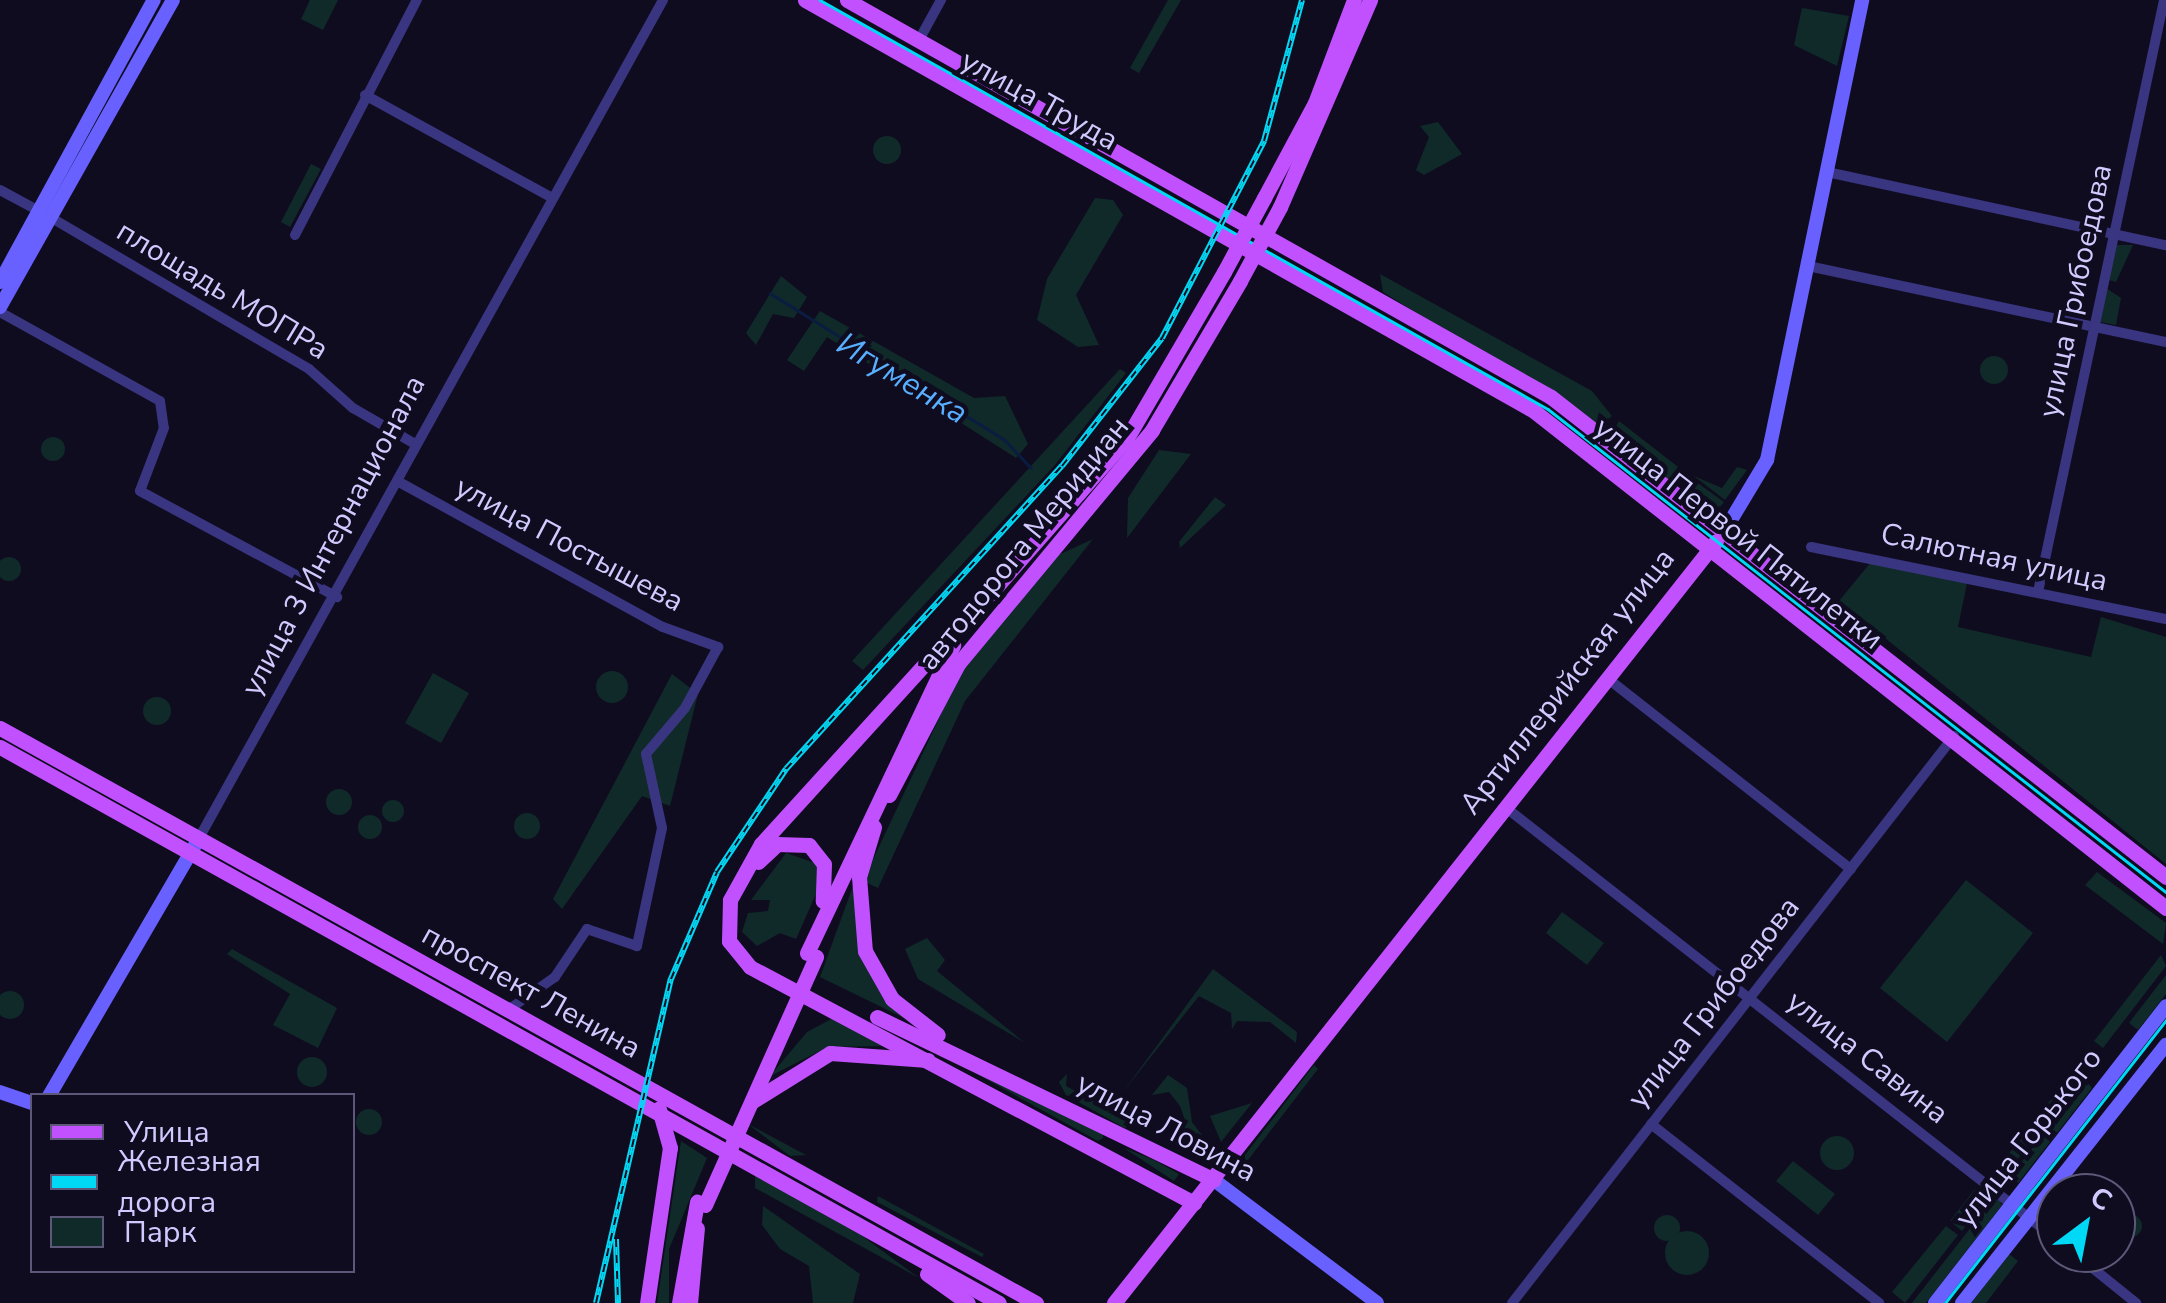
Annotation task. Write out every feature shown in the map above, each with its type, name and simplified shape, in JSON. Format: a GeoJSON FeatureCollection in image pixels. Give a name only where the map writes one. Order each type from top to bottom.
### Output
{"type":"FeatureCollection","features":[{"type":"Feature","properties":{"kind":"main road"},"geometry":{"type":"LineString","coordinates":[[0,310],[44,214],[154,0]]}},
{"type":"Feature","properties":{"kind":"main road"},"geometry":{"type":"LineString","coordinates":[[0,282],[173,0]]}},
{"type":"Feature","properties":{"kind":"main road","name":"улица Труда"},"geometry":{"type":"LineString","coordinates":[[804,0],[1246,249]]}},
{"type":"Feature","properties":{"kind":"main road","name":"улица Труда"},"geometry":{"type":"LineString","coordinates":[[848,0],[1256,231]]}},
{"type":"Feature","properties":{"kind":"main road","name":"автодорога Меридиан"},"geometry":{"type":"LineString","coordinates":[[679,1303],[683,1242],[750,1104],[926,690],[994,589],[1142,418],[1316,103],[1354,0]]}},
{"type":"Feature","properties":{"kind":"main road","name":"автодорога Меридиан"},"geometry":{"type":"LineString","coordinates":[[690,1303],[701,1204],[812,955],[958,664],[1152,430],[1280,207],[1370,0]]}},
{"type":"Feature","properties":{"kind":"main road","name":"Артиллерийская улица"},"geometry":{"type":"LineString","coordinates":[[1114,1303],[1711,548],[1764,469],[1862,0]]}},
{"type":"Feature","properties":{"kind":"main road","name":"улица Первой Пятилетки"},"geometry":{"type":"LineString","coordinates":[[1256,231],[1551,397],[2166,877]]}},
{"type":"Feature","properties":{"kind":"main road","name":"улица Первой Пятилетки"},"geometry":{"type":"LineString","coordinates":[[1246,249],[1518,401],[1955,735],[2166,908]]}},
{"type":"Feature","properties":{"kind":"main road"},"geometry":{"type":"LineString","coordinates":[[994,589],[762,844],[726,914],[729,941],[750,967],[962,1072],[1194,1203]]}},
{"type":"Feature","properties":{"kind":"main road","name":"проспект Ленина"},"geometry":{"type":"LineString","coordinates":[[0,728],[195,846]]}},
{"type":"Feature","properties":{"kind":"main road","name":"проспект Ленина"},"geometry":{"type":"LineString","coordinates":[[0,747],[195,846],[1036,1303]]}},
{"type":"Feature","properties":{"kind":"main road"},"geometry":{"type":"LineString","coordinates":[[874,826],[858,904],[868,960],[902,1008],[970,1056]]}},
{"type":"Feature","properties":{"kind":"main road"},"geometry":{"type":"LineString","coordinates":[[812,955],[826,876],[818,853],[788,841],[766,852],[745,887],[736,915],[742,946],[762,964],[970,1056]]}},
{"type":"Feature","properties":{"kind":"main road","name":"улица 3 Интернационала"},"geometry":{"type":"LineString","coordinates":[[50,1093],[195,846]]}},
{"type":"Feature","properties":{"kind":"main road","name":"улица Горького"},"geometry":{"type":"LineString","coordinates":[[1934,1303],[2166,1006]]}},
{"type":"Feature","properties":{"kind":"main road","name":"проспект Ленина"},"geometry":{"type":"LineString","coordinates":[[503,1016],[889,1244],[999,1303]]}},
{"type":"Feature","properties":{"kind":"main road","name":"улица Горького"},"geometry":{"type":"LineString","coordinates":[[1962,1303],[2166,1045]]}},
{"type":"Feature","properties":{"kind":"main road"},"geometry":{"type":"LineString","coordinates":[[750,1104],[811,1058],[887,1052],[942,1062]]}},
{"type":"Feature","properties":{"kind":"main road"},"geometry":{"type":"LineString","coordinates":[[962,1072],[970,1056]]}},
{"type":"Feature","properties":{"kind":"main road","name":"улица Ловина"},"geometry":{"type":"LineString","coordinates":[[970,1056],[1214,1180],[1377,1303]]}},
{"type":"Feature","properties":{"kind":"main road"},"geometry":{"type":"LineString","coordinates":[[0,1092],[30,1102]]}},
{"type":"Feature","properties":{"kind":"main road"},"geometry":{"type":"LineString","coordinates":[[647,1303],[670,1148],[659,1110]]}},
{"type":"Feature","properties":{"kind":"main road"},"geometry":{"type":"LineString","coordinates":[[1105,1156],[1117,1132]]}},
{"type":"Feature","properties":{"kind":"main road"},"geometry":{"type":"LineString","coordinates":[[889,1244],[968,1303]]}},
{"type":"Feature","properties":{"kind":"street"},"geometry":{"type":"LineString","coordinates":[[295,235],[416,0]]}},
{"type":"Feature","properties":{"kind":"street","name":"улица 3 Интернационала"},"geometry":{"type":"LineString","coordinates":[[195,846],[399,482],[415,444],[548,196],[663,0]]}},
{"type":"Feature","properties":{"kind":"street"},"geometry":{"type":"LineString","coordinates":[[862,0],[897,28]]}},
{"type":"Feature","properties":{"kind":"street"},"geometry":{"type":"LineString","coordinates":[[918,40],[941,0]]}},
{"type":"Feature","properties":{"kind":"street","name":"улица Грибоедова"},"geometry":{"type":"LineString","coordinates":[[2038,592],[2164,0]]}},
{"type":"Feature","properties":{"kind":"street"},"geometry":{"type":"LineString","coordinates":[[365,95],[548,196]]}},
{"type":"Feature","properties":{"kind":"street"},"geometry":{"type":"LineString","coordinates":[[1826,172],[2166,245]]}},
{"type":"Feature","properties":{"kind":"street","name":"площадь МОПРа"},"geometry":{"type":"LineString","coordinates":[[0,190],[309,369],[352,408],[415,444]]}},
{"type":"Feature","properties":{"kind":"street"},"geometry":{"type":"LineString","coordinates":[[1808,266],[2166,342]]}},
{"type":"Feature","properties":{"kind":"street"},"geometry":{"type":"LineString","coordinates":[[0,310],[160,401],[164,428],[140,491],[336,597]]}},
{"type":"Feature","properties":{"kind":"street","name":"улица Постышева"},"geometry":{"type":"LineString","coordinates":[[399,482],[663,627],[718,647],[685,708],[646,754],[662,828],[637,946],[587,929],[555,977],[503,1016]]}},
{"type":"Feature","properties":{"kind":"street","name":"Салютная улица"},"geometry":{"type":"LineString","coordinates":[[1812,546],[2166,620]]}},
{"type":"Feature","properties":{"kind":"street"},"geometry":{"type":"LineString","coordinates":[[1607,678],[1851,870]]}},
{"type":"Feature","properties":{"kind":"street","name":"улица Грибоедова"},"geometry":{"type":"LineString","coordinates":[[1512,1303],[1955,735]]}},
{"type":"Feature","properties":{"kind":"street","name":"улица Савина"},"geometry":{"type":"LineString","coordinates":[[1505,808],[2036,1224]]}},
{"type":"Feature","properties":{"kind":"street"},"geometry":{"type":"LineString","coordinates":[[1651,1124],[1879,1303]]}},
{"type":"Feature","properties":{"kind":"street"},"geometry":{"type":"LineString","coordinates":[[2099,1273],[2136,1303]]}},
{"type":"Feature","properties":{"kind":"green space"},"geometry":{"type":"Polygon","coordinates":[[[310,0],[338,0],[323,30],[301,19],[310,0]]]}},
{"type":"Feature","properties":{"kind":"green space"},"geometry":{"type":"Polygon","coordinates":[[[1168,0],[1181,0],[1139,73],[1130,68],[1168,0]]]}},
{"type":"Feature","properties":{"kind":"green space"},"geometry":{"type":"Polygon","coordinates":[[[1802,8],[1849,16],[1837,66],[1794,45],[1802,8]]]}},
{"type":"Feature","properties":{"kind":"green space"},"geometry":{"type":"Polygon","coordinates":[[[1438,122],[1462,154],[1424,175],[1416,170],[1429,137],[1420,126],[1438,122]]]}},
{"type":"Feature","properties":{"kind":"green space"},"geometry":{"type":"Polygon","coordinates":[[[887,136],[897,140],[901,150],[897,160],[887,164],[877,160],[873,150],[877,140],[887,136]]]}},
{"type":"Feature","properties":{"kind":"green space"},"geometry":{"type":"Polygon","coordinates":[[[311,164],[321,169],[290,227],[281,222],[311,164]]]}},
{"type":"Feature","properties":{"kind":"green space"},"geometry":{"type":"Polygon","coordinates":[[[1095,198],[1113,200],[1123,215],[1076,295],[1099,345],[1078,347],[1037,320],[1047,279],[1095,198]]]}},
{"type":"Feature","properties":{"kind":"green space"},"geometry":{"type":"Polygon","coordinates":[[[2112,245],[2133,245],[2116,282],[2105,279],[2112,245]]]}},
{"type":"Feature","properties":{"kind":"green space"},"geometry":{"type":"Polygon","coordinates":[[[1380,274],[1592,391],[1612,416],[1598,426],[1383,292],[1380,274]]]}},
{"type":"Feature","properties":{"kind":"green space"},"geometry":{"type":"Polygon","coordinates":[[[781,276],[807,297],[794,318],[773,314],[756,345],[746,333],[781,276]]]}},
{"type":"Feature","properties":{"kind":"green space"},"geometry":{"type":"Polygon","coordinates":[[[2103,286],[2121,298],[2116,325],[2100,322],[2103,286]]]}},
{"type":"Feature","properties":{"kind":"green space"},"geometry":{"type":"Polygon","coordinates":[[[820,311],[974,398],[1005,396],[1028,444],[1016,458],[827,337],[804,371],[787,360],[820,311]]]}},
{"type":"Feature","properties":{"kind":"green space"},"geometry":{"type":"Polygon","coordinates":[[[1994,356],[2004,360],[2008,370],[2004,380],[1994,384],[1984,380],[1980,370],[1984,360],[1994,356]]]}},
{"type":"Feature","properties":{"kind":"green space"},"geometry":{"type":"Polygon","coordinates":[[[1120,369],[1126,373],[1055,465],[863,670],[852,661],[1120,369]]]}},
{"type":"Feature","properties":{"kind":"green space"},"geometry":{"type":"Polygon","coordinates":[[[1619,421],[1682,470],[1681,478],[1669,483],[1611,435],[1619,421]]]}},
{"type":"Feature","properties":{"kind":"green space"},"geometry":{"type":"Polygon","coordinates":[[[53,437],[62,440],[62,458],[53,461],[44,458],[41,449],[44,440],[53,437]]]}},
{"type":"Feature","properties":{"kind":"green space"},"geometry":{"type":"Polygon","coordinates":[[[1159,450],[1191,454],[1127,538],[1128,498],[1159,450]]]}},
{"type":"Feature","properties":{"kind":"green space"},"geometry":{"type":"Polygon","coordinates":[[[1737,467],[1747,470],[1725,500],[1694,476],[1722,488],[1737,467]]]}},
{"type":"Feature","properties":{"kind":"green space"},"geometry":{"type":"Polygon","coordinates":[[[1692,479],[1724,502],[1714,514],[1684,493],[1692,479]]]}},
{"type":"Feature","properties":{"kind":"green space"},"geometry":{"type":"Polygon","coordinates":[[[1215,497],[1226,505],[1180,548],[1179,542],[1215,497]]]}},
{"type":"Feature","properties":{"kind":"green space"},"geometry":{"type":"Polygon","coordinates":[[[1093,539],[965,701],[878,888],[863,881],[965,663],[1054,557],[1093,539]]]}},
{"type":"Feature","properties":{"kind":"green space"},"geometry":{"type":"Polygon","coordinates":[[[4,558],[14,558],[20,564],[20,574],[14,580],[4,580],[-1,575],[-1,563],[4,558]]]}},
{"type":"Feature","properties":{"kind":"green space"},"geometry":{"type":"Polygon","coordinates":[[[1871,562],[1967,583],[1958,627],[2091,657],[2101,617],[2166,637],[2166,864],[1839,601],[1871,562]]]}},
{"type":"Feature","properties":{"kind":"green space"},"geometry":{"type":"Polygon","coordinates":[[[612,671],[623,676],[628,687],[623,698],[612,703],[601,698],[596,687],[601,676],[612,671]]]}},
{"type":"Feature","properties":{"kind":"green space"},"geometry":{"type":"Polygon","coordinates":[[[433,673],[469,693],[441,743],[405,723],[433,673]]]}},
{"type":"Feature","properties":{"kind":"green space"},"geometry":{"type":"Polygon","coordinates":[[[672,674],[698,694],[670,806],[642,796],[562,909],[553,899],[672,674]]]}},
{"type":"Feature","properties":{"kind":"green space"},"geometry":{"type":"Polygon","coordinates":[[[157,697],[167,701],[171,711],[167,721],[157,725],[147,721],[143,711],[147,701],[157,697]]]}},
{"type":"Feature","properties":{"kind":"green space"},"geometry":{"type":"Polygon","coordinates":[[[339,789],[348,793],[352,802],[348,811],[339,815],[330,811],[326,802],[330,793],[339,789]]]}},
{"type":"Feature","properties":{"kind":"green space"},"geometry":{"type":"Polygon","coordinates":[[[393,800],[401,803],[401,819],[393,822],[385,819],[382,811],[385,803],[393,800]]]}},
{"type":"Feature","properties":{"kind":"green space"},"geometry":{"type":"Polygon","coordinates":[[[527,813],[536,817],[540,826],[536,835],[527,839],[518,835],[514,826],[518,817],[527,813]]]}},
{"type":"Feature","properties":{"kind":"green space"},"geometry":{"type":"Polygon","coordinates":[[[370,815],[382,827],[370,839],[358,827],[370,815]]]}},
{"type":"Feature","properties":{"kind":"green space"},"geometry":{"type":"Polygon","coordinates":[[[786,853],[815,863],[823,878],[796,939],[780,933],[757,946],[742,932],[748,913],[768,911],[770,900],[751,900],[786,853]]]}},
{"type":"Feature","properties":{"kind":"green space"},"geometry":{"type":"Polygon","coordinates":[[[2097,872],[2166,923],[2163,944],[2085,885],[2097,872]]]}},
{"type":"Feature","properties":{"kind":"green space"},"geometry":{"type":"Polygon","coordinates":[[[1966,880],[2033,933],[1947,1042],[1880,988],[1966,880]]]}},
{"type":"Feature","properties":{"kind":"green space"},"geometry":{"type":"Polygon","coordinates":[[[853,886],[861,955],[908,1020],[820,977],[853,886]]]}},
{"type":"Feature","properties":{"kind":"green space"},"geometry":{"type":"Polygon","coordinates":[[[1562,912],[1604,943],[1587,965],[1546,933],[1562,912]]]}},
{"type":"Feature","properties":{"kind":"green space"},"geometry":{"type":"Polygon","coordinates":[[[927,938],[945,960],[937,971],[1025,1043],[918,979],[905,949],[927,938]]]}},
{"type":"Feature","properties":{"kind":"green space"},"geometry":{"type":"Polygon","coordinates":[[[232,949],[337,1008],[318,1048],[273,1025],[290,994],[227,954],[232,949]]]}},
{"type":"Feature","properties":{"kind":"green space"},"geometry":{"type":"Polygon","coordinates":[[[2161,955],[2166,966],[2103,1048],[2094,1041],[2161,955]]]}},
{"type":"Feature","properties":{"kind":"green space"},"geometry":{"type":"Polygon","coordinates":[[[1213,969],[1297,1032],[1296,1043],[1270,1022],[1237,1021],[1232,1029],[1231,1013],[1199,996],[1123,1092],[1213,969]]]}},
{"type":"Feature","properties":{"kind":"green space"},"geometry":{"type":"Polygon","coordinates":[[[2166,975],[2166,994],[2138,1030],[2129,1023],[2166,975]]]}},
{"type":"Feature","properties":{"kind":"green space"},"geometry":{"type":"Polygon","coordinates":[[[15,992],[23,1000],[20,1015],[10,1019],[0,1015],[0,995],[15,992]]]}},
{"type":"Feature","properties":{"kind":"green space"},"geometry":{"type":"Polygon","coordinates":[[[835,1017],[885,1046],[828,1047],[770,1076],[807,1032],[835,1017]]]}},
{"type":"Feature","properties":{"kind":"green space"},"geometry":{"type":"Polygon","coordinates":[[[312,1057],[326,1066],[327,1072],[318,1086],[312,1087],[298,1078],[297,1072],[306,1058],[312,1057]]]}},
{"type":"Feature","properties":{"kind":"green space"},"geometry":{"type":"Polygon","coordinates":[[[1314,1065],[1318,1069],[1245,1164],[1245,1155],[1314,1065]]]}},
{"type":"Feature","properties":{"kind":"green space"},"geometry":{"type":"Polygon","coordinates":[[[2073,1071],[2081,1077],[2002,1179],[1994,1173],[2073,1071]]]}},
{"type":"Feature","properties":{"kind":"green space"},"geometry":{"type":"Polygon","coordinates":[[[975,1073],[1103,1133],[1103,1138],[1098,1141],[975,1073]]]}},
{"type":"Feature","properties":{"kind":"green space"},"geometry":{"type":"Polygon","coordinates":[[[1067,1074],[1066,1086],[1131,1121],[1142,1115],[1125,1128],[1066,1095],[1059,1082],[1067,1074]]]}},
{"type":"Feature","properties":{"kind":"green space"},"geometry":{"type":"Polygon","coordinates":[[[1168,1075],[1187,1088],[1192,1122],[1214,1151],[1178,1138],[1186,1123],[1180,1106],[1169,1092],[1152,1095],[1168,1075]]]}},
{"type":"Feature","properties":{"kind":"green space"},"geometry":{"type":"Polygon","coordinates":[[[2085,1080],[2092,1088],[2018,1183],[2010,1177],[2085,1080]]]}},
{"type":"Feature","properties":{"kind":"green space"},"geometry":{"type":"Polygon","coordinates":[[[1252,1103],[1221,1142],[1210,1116],[1252,1103]]]}},
{"type":"Feature","properties":{"kind":"green space"},"geometry":{"type":"Polygon","coordinates":[[[369,1109],[378,1113],[382,1122],[378,1131],[369,1135],[360,1131],[356,1122],[360,1113],[369,1109]]]}},
{"type":"Feature","properties":{"kind":"green space"},"geometry":{"type":"Polygon","coordinates":[[[748,1124],[806,1155],[790,1156],[748,1124]]]}},
{"type":"Feature","properties":{"kind":"green space"},"geometry":{"type":"Polygon","coordinates":[[[1837,1136],[1849,1141],[1854,1153],[1849,1165],[1837,1170],[1825,1165],[1820,1153],[1825,1141],[1837,1136]]]}},
{"type":"Feature","properties":{"kind":"green space"},"geometry":{"type":"Polygon","coordinates":[[[681,1141],[707,1158],[669,1249],[669,1303],[657,1303],[681,1141]]]}},
{"type":"Feature","properties":{"kind":"green space"},"geometry":{"type":"Polygon","coordinates":[[[1124,1148],[1154,1160],[1179,1174],[1174,1181],[1124,1148]]]}},
{"type":"Feature","properties":{"kind":"green space"},"geometry":{"type":"Polygon","coordinates":[[[1793,1161],[1835,1194],[1818,1215],[1776,1181],[1793,1161]]]}},
{"type":"Feature","properties":{"kind":"green space"},"geometry":{"type":"Polygon","coordinates":[[[755,1175],[861,1235],[919,1278],[755,1188],[755,1175]]]}},
{"type":"Feature","properties":{"kind":"green space"},"geometry":{"type":"Polygon","coordinates":[[[1975,1189],[1987,1199],[1962,1231],[1950,1221],[1975,1189]]]}},
{"type":"Feature","properties":{"kind":"green space"},"geometry":{"type":"Polygon","coordinates":[[[1996,1195],[2002,1205],[1926,1303],[1912,1303],[1996,1195]]]}},
{"type":"Feature","properties":{"kind":"green space"},"geometry":{"type":"Polygon","coordinates":[[[878,1196],[984,1254],[982,1257],[877,1202],[878,1196]]]}},
{"type":"Feature","properties":{"kind":"green space"},"geometry":{"type":"Polygon","coordinates":[[[763,1206],[860,1274],[853,1303],[813,1303],[809,1266],[780,1249],[762,1225],[763,1206]]]}},
{"type":"Feature","properties":{"kind":"green space"},"geometry":{"type":"Polygon","coordinates":[[[1667,1215],[1676,1219],[1680,1228],[1676,1237],[1667,1241],[1658,1237],[1654,1228],[1658,1219],[1667,1215]]]}},
{"type":"Feature","properties":{"kind":"green space"},"geometry":{"type":"Polygon","coordinates":[[[2136,1216],[2142,1222],[2142,1230],[2136,1236],[2136,1216]]]}},
{"type":"Feature","properties":{"kind":"green space"},"geometry":{"type":"Polygon","coordinates":[[[1946,1226],[1958,1235],[1905,1303],[1892,1292],[1946,1226]]]}},
{"type":"Feature","properties":{"kind":"green space"},"geometry":{"type":"Polygon","coordinates":[[[1687,1231],[1703,1237],[1709,1253],[1703,1269],[1687,1275],[1671,1269],[1665,1253],[1671,1237],[1687,1231]]]}},
{"type":"Feature","properties":{"kind":"green space"},"geometry":{"type":"Polygon","coordinates":[[[2009,1254],[2018,1261],[1986,1303],[1971,1303],[2009,1254]]]}},
{"type":"Feature","properties":{"kind":"waterway","name":"Игуменка"},"geometry":{"type":"LineString","coordinates":[[770,293],[1005,440],[1031,468]]}},
{"type":"Feature","properties":{"kind":"tram line"},"geometry":{"type":"LineString","coordinates":[[820,0],[1548,409],[2166,892]]}},
{"type":"Feature","properties":{"kind":"tram line"},"geometry":{"type":"LineString","coordinates":[[1945,1303],[2166,1020]]}},
{"type":"Feature","properties":{"kind":"railway"},"geometry":{"type":"LineString","coordinates":[[596,1303],[671,979],[717,872],[786,769],[1062,466],[1162,338],[1264,141],[1302,0]]}},
{"type":"Feature","properties":{"kind":"railway"},"geometry":{"type":"LineString","coordinates":[[616,1239],[618,1303]]}}]}
